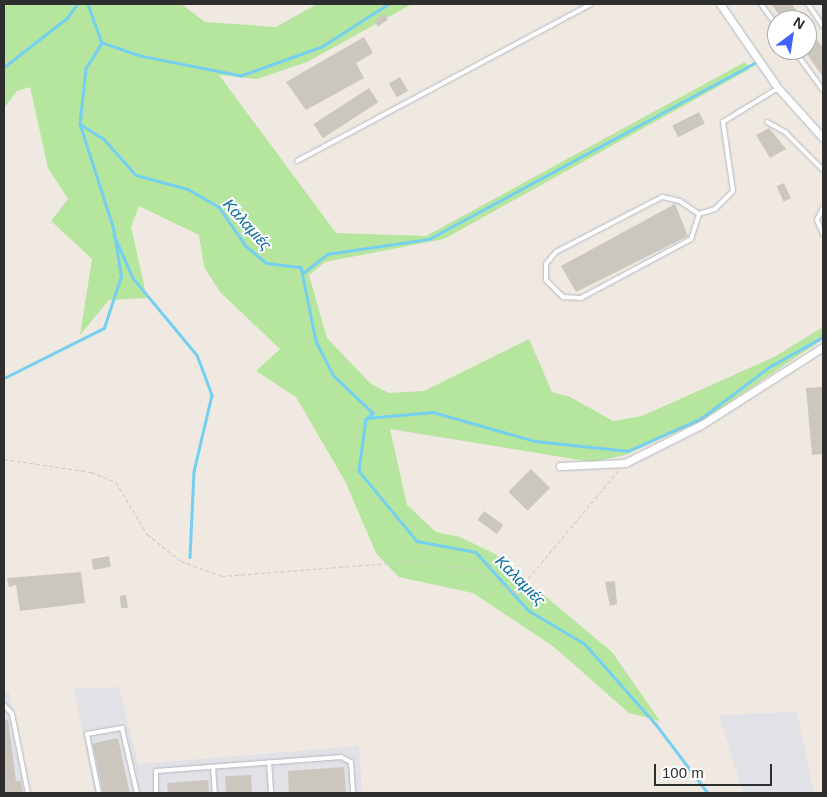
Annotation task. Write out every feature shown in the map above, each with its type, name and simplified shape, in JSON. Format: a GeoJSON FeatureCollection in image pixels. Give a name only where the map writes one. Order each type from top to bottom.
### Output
{"type":"FeatureCollection","features":[{"type":"Feature","properties":{"kind":"street"},"geometry":{"type":"LineString","coordinates":[[722,5],[778,88],[823,138]]}},
{"type":"Feature","properties":{"kind":"street"},"geometry":{"type":"LineString","coordinates":[[560,466],[625,463],[701,425],[823,347]]}},
{"type":"Feature","properties":{"kind":"lane"},"geometry":{"type":"LineString","coordinates":[[297,161],[591,4]]}},
{"type":"Feature","properties":{"kind":"lane"},"geometry":{"type":"LineString","coordinates":[[808,4],[823,26]]}},
{"type":"Feature","properties":{"kind":"lane"},"geometry":{"type":"LineString","coordinates":[[801,60],[823,90]]}},
{"type":"Feature","properties":{"kind":"lane"},"geometry":{"type":"LineString","coordinates":[[699,214],[716,209],[733,191],[723,122],[778,88]]}},
{"type":"Feature","properties":{"kind":"lane"},"geometry":{"type":"LineString","coordinates":[[767,122],[785,132],[823,170]]}},
{"type":"Feature","properties":{"kind":"lane"},"geometry":{"type":"LineString","coordinates":[[662,197],[680,201],[699,214],[691,240],[581,298],[563,297],[546,280],[546,264],[556,252],[662,197]]}},
{"type":"Feature","properties":{"kind":"lane"},"geometry":{"type":"LineString","coordinates":[[823,208],[817,220],[823,234]]}},
{"type":"Feature","properties":{"kind":"lane"},"geometry":{"type":"LineString","coordinates":[[4,705],[12,714],[28,793]]}},
{"type":"Feature","properties":{"kind":"lane"},"geometry":{"type":"LineString","coordinates":[[99,793],[87,734],[122,728],[137,793]]}},
{"type":"Feature","properties":{"kind":"lane"},"geometry":{"type":"LineString","coordinates":[[156,793],[156,771],[346,758],[351,762],[353,793]]}},
{"type":"Feature","properties":{"kind":"lane"},"geometry":{"type":"LineString","coordinates":[[269,762],[272,793]]}},
{"type":"Feature","properties":{"kind":"lane"},"geometry":{"type":"LineString","coordinates":[[213,767],[215,793]]}},
{"type":"Feature","properties":{"kind":"path"},"geometry":{"type":"LineString","coordinates":[[4,458],[91,472],[116,482],[147,534],[181,561],[222,576],[415,561],[478,570],[516,593],[625,463]]}},
{"type":"Feature","properties":{"kind":"shaded area"},"geometry":{"type":"Polygon","coordinates":[[[119,687],[138,764],[359,746],[362,793],[95,793],[74,689],[119,687]]]}},
{"type":"Feature","properties":{"kind":"shaded area"},"geometry":{"type":"Polygon","coordinates":[[[4,691],[9,691],[31,793],[4,793],[4,691]]]}},
{"type":"Feature","properties":{"kind":"shaded area"},"geometry":{"type":"Polygon","coordinates":[[[797,712],[814,793],[743,793],[719,715],[797,712]]]}},
{"type":"Feature","properties":{"kind":"green space"},"geometry":{"type":"Polygon","coordinates":[[[4,4],[181,4],[205,22],[276,27],[317,4],[412,4],[307,62],[257,79],[219,75],[336,233],[426,236],[745,62],[750,69],[444,239],[325,262],[309,275],[327,338],[371,384],[389,393],[424,391],[529,339],[552,392],[570,397],[613,421],[642,416],[774,357],[823,327],[823,339],[703,420],[625,455],[592,462],[390,429],[407,505],[436,532],[460,537],[495,554],[612,652],[660,721],[629,713],[554,647],[473,593],[399,577],[387,565],[376,553],[345,481],[296,397],[256,371],[280,349],[220,292],[204,267],[199,235],[139,206],[131,227],[147,298],[109,300],[80,335],[92,259],[51,221],[68,199],[48,168],[30,87],[17,91],[4,108],[4,4]]]}},
{"type":"Feature","properties":{"kind":"building"},"geometry":{"type":"Polygon","coordinates":[[[771,4],[792,4],[796,10],[776,10],[771,4]]]}},
{"type":"Feature","properties":{"kind":"building"},"geometry":{"type":"Polygon","coordinates":[[[384,14],[388,20],[378,27],[374,21],[384,14]]]}},
{"type":"Feature","properties":{"kind":"building"},"geometry":{"type":"Polygon","coordinates":[[[364,37],[373,53],[356,63],[364,78],[306,110],[286,82],[364,37]]]}},
{"type":"Feature","properties":{"kind":"building"},"geometry":{"type":"Polygon","coordinates":[[[817,39],[823,48],[823,77],[811,60],[817,60],[817,39]]]}},
{"type":"Feature","properties":{"kind":"building"},"geometry":{"type":"Polygon","coordinates":[[[400,77],[408,91],[397,97],[389,84],[400,77]]]}},
{"type":"Feature","properties":{"kind":"building"},"geometry":{"type":"Polygon","coordinates":[[[369,88],[378,102],[323,138],[314,124],[369,88]]]}},
{"type":"Feature","properties":{"kind":"building"},"geometry":{"type":"Polygon","coordinates":[[[699,112],[705,124],[678,137],[672,126],[699,112]]]}},
{"type":"Feature","properties":{"kind":"building"},"geometry":{"type":"Polygon","coordinates":[[[769,128],[786,149],[770,158],[756,135],[769,128]]]}},
{"type":"Feature","properties":{"kind":"building"},"geometry":{"type":"Polygon","coordinates":[[[784,183],[791,199],[784,202],[777,186],[784,183]]]}},
{"type":"Feature","properties":{"kind":"building"},"geometry":{"type":"Polygon","coordinates":[[[675,204],[688,236],[576,292],[561,266],[675,204]]]}},
{"type":"Feature","properties":{"kind":"building"},"geometry":{"type":"Polygon","coordinates":[[[823,387],[823,454],[812,455],[806,388],[823,387]]]}},
{"type":"Feature","properties":{"kind":"building"},"geometry":{"type":"Polygon","coordinates":[[[531,469],[550,488],[527,511],[508,492],[531,469]]]}},
{"type":"Feature","properties":{"kind":"building"},"geometry":{"type":"Polygon","coordinates":[[[484,511],[503,525],[497,534],[478,520],[484,511]]]}},
{"type":"Feature","properties":{"kind":"building"},"geometry":{"type":"Polygon","coordinates":[[[109,556],[111,567],[93,570],[91,559],[109,556]]]}},
{"type":"Feature","properties":{"kind":"building"},"geometry":{"type":"Polygon","coordinates":[[[81,572],[85,603],[20,611],[16,585],[9,587],[7,578],[81,572]]]}},
{"type":"Feature","properties":{"kind":"building"},"geometry":{"type":"Polygon","coordinates":[[[615,581],[617,604],[610,606],[605,582],[615,581]]]}},
{"type":"Feature","properties":{"kind":"building"},"geometry":{"type":"Polygon","coordinates":[[[126,595],[128,608],[121,608],[120,596],[126,595]]]}},
{"type":"Feature","properties":{"kind":"building"},"geometry":{"type":"Polygon","coordinates":[[[4,720],[8,720],[16,781],[21,781],[23,793],[4,793],[4,720]]]}},
{"type":"Feature","properties":{"kind":"building"},"geometry":{"type":"Polygon","coordinates":[[[118,738],[130,793],[103,793],[93,743],[118,738]]]}},
{"type":"Feature","properties":{"kind":"building"},"geometry":{"type":"Polygon","coordinates":[[[344,767],[346,793],[289,793],[288,771],[344,767]]]}},
{"type":"Feature","properties":{"kind":"building"},"geometry":{"type":"Polygon","coordinates":[[[251,775],[252,793],[226,793],[225,776],[251,775]]]}},
{"type":"Feature","properties":{"kind":"building"},"geometry":{"type":"Polygon","coordinates":[[[208,780],[209,793],[168,793],[167,783],[208,780]]]}},
{"type":"Feature","properties":{"kind":"waterway"},"geometry":{"type":"LineString","coordinates":[[4,67],[67,18],[77,4]]}},
{"type":"Feature","properties":{"kind":"waterway","name":"Καλαμιές"},"geometry":{"type":"LineString","coordinates":[[88,4],[102,43]]}},
{"type":"Feature","properties":{"kind":"waterway","name":"Καλαμιές"},"geometry":{"type":"LineString","coordinates":[[389,4],[322,47],[241,76],[140,56],[102,43],[86,69],[80,124],[104,139],[136,175],[188,189],[219,207],[246,246],[266,263],[301,267],[316,341],[334,376],[373,413],[366,419],[359,471],[417,541],[476,552],[528,610],[585,644],[655,723],[708,793]]}},
{"type":"Feature","properties":{"kind":"waterway"},"geometry":{"type":"LineString","coordinates":[[303,273],[327,254],[429,239],[754,63]]}},
{"type":"Feature","properties":{"kind":"waterway"},"geometry":{"type":"LineString","coordinates":[[4,378],[104,328],[121,276],[113,228],[80,125]]}},
{"type":"Feature","properties":{"kind":"waterway"},"geometry":{"type":"LineString","coordinates":[[114,235],[133,278],[197,355],[212,395],[194,472],[190,557]]}},
{"type":"Feature","properties":{"kind":"waterway","name":"Καλαμιές"},"geometry":{"type":"LineString","coordinates":[[367,418],[433,412],[535,441],[628,451],[700,419],[769,367],[823,337]]}}]}
